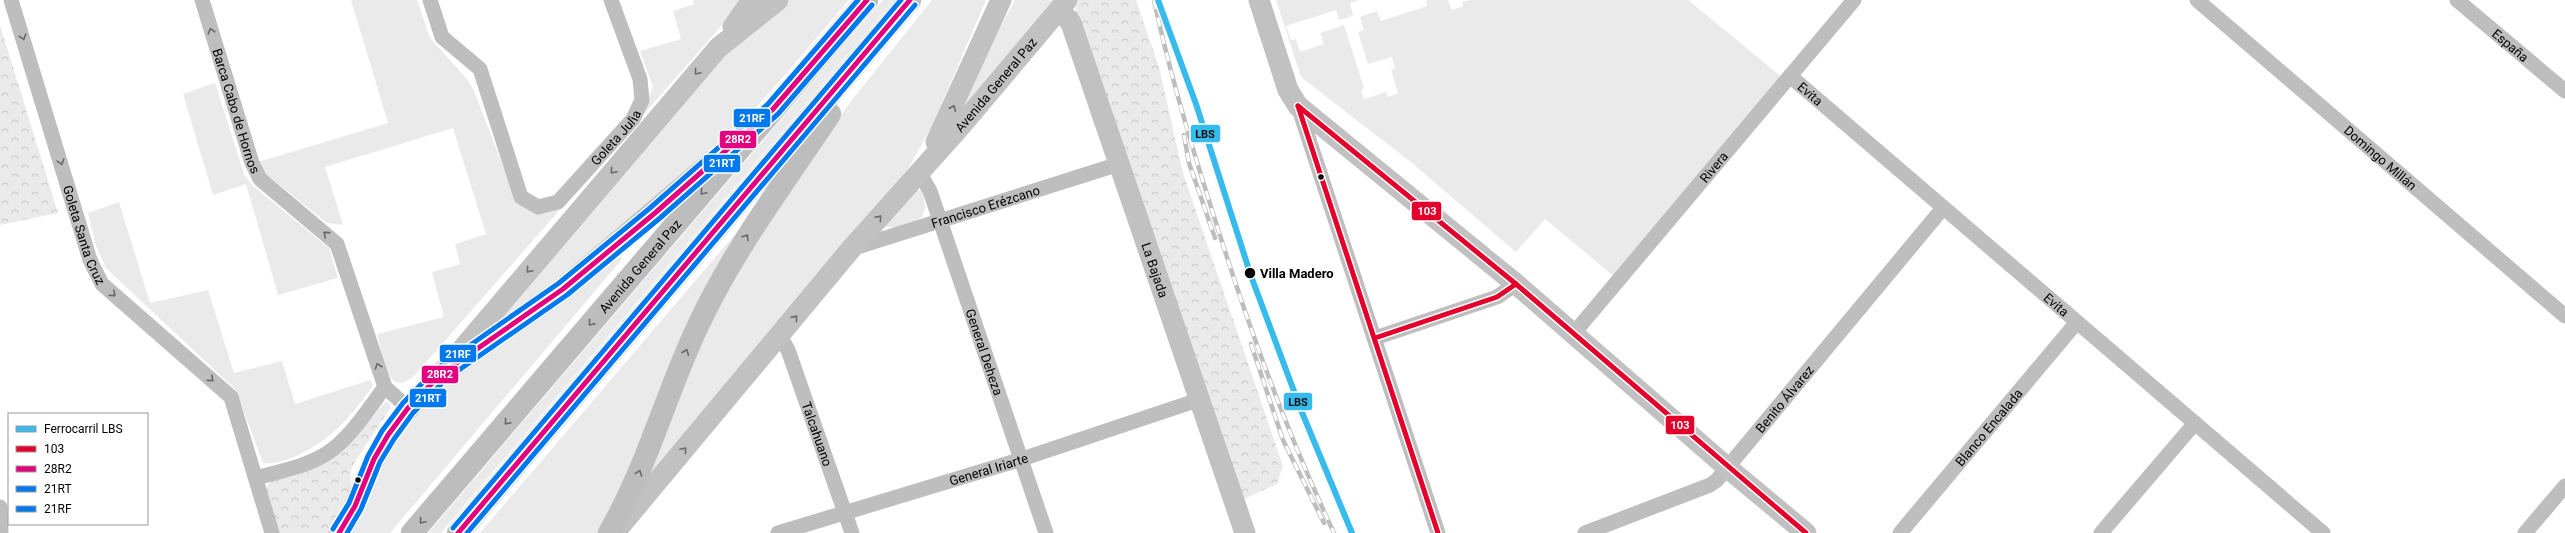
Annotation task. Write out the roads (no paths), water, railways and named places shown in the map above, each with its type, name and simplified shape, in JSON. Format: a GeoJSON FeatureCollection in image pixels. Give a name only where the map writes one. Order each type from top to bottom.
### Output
{"type":"FeatureCollection","features":[{"type":"Feature","properties":{"kind":"highway","name":"Avenida General Paz"},"geometry":{"type":"LineString","coordinates":[[412,533],[867,0]]}},
{"type":"Feature","properties":{"kind":"highway"},"geometry":{"type":"LineString","coordinates":[[458,533],[910,0]]}},
{"type":"Feature","properties":{"kind":"highway"},"geometry":{"type":"LineString","coordinates":[[609,533],[628,500],[696,330],[714,293],[745,238],[883,33]]}},
{"type":"Feature","properties":{"kind":"highway"},"geometry":{"type":"LineString","coordinates":[[441,374],[563,289],[655,213],[773,109]]}},
{"type":"Feature","properties":{"kind":"street","name":"Goleta Santa Cruz"},"geometry":{"type":"LineString","coordinates":[[11,0],[90,260],[102,284],[231,397],[272,533]]}},
{"type":"Feature","properties":{"kind":"street","name":"Barca Cabo de Hornos"},"geometry":{"type":"LineString","coordinates":[[202,0],[252,163],[260,178],[337,244],[385,388]]}},
{"type":"Feature","properties":{"kind":"street","name":"Goleta Julia"},"geometry":{"type":"LineString","coordinates":[[430,0],[442,37],[480,69],[520,197],[538,207],[558,202],[633,119],[642,100],[640,79],[611,0]]}},
{"type":"Feature","properties":{"kind":"street"},"geometry":{"type":"LineString","coordinates":[[340,533],[355,506],[374,459],[408,408],[441,374],[718,48],[752,0]]}},
{"type":"Feature","properties":{"kind":"street"},"geometry":{"type":"LineString","coordinates":[[718,48],[778,0]]}},
{"type":"Feature","properties":{"kind":"street","name":"Avenida General Paz"},"geometry":{"type":"LineString","coordinates":[[921,170],[946,122],[1001,0]]}},
{"type":"Feature","properties":{"kind":"street"},"geometry":{"type":"LineString","coordinates":[[1258,0],[1288,90],[1298,106],[1321,181],[1375,338],[1438,533]]}},
{"type":"Feature","properties":{"kind":"street","name":"Rivera"},"geometry":{"type":"LineString","coordinates":[[1574,333],[1854,0]]}},
{"type":"Feature","properties":{"kind":"street","name":"Domingo Millán"},"geometry":{"type":"LineString","coordinates":[[2197,0],[2565,316]]}},
{"type":"Feature","properties":{"kind":"street","name":"España"},"geometry":{"type":"LineString","coordinates":[[2457,0],[2565,91]]}},
{"type":"Feature","properties":{"kind":"street","name":"Avenida General Paz"},"geometry":{"type":"LineString","coordinates":[[614,533],[780,336],[851,249],[1064,5]]}},
{"type":"Feature","properties":{"kind":"street","name":"La Bajada"},"geometry":{"type":"LineString","coordinates":[[1064,5],[1198,400],[1245,533]]}},
{"type":"Feature","properties":{"kind":"street","name":"Evita"},"geometry":{"type":"LineString","coordinates":[[1790,76],[2323,533]]}},
{"type":"Feature","properties":{"kind":"street"},"geometry":{"type":"LineString","coordinates":[[1298,106],[1516,284],[1729,469],[1806,533]]}},
{"type":"Feature","properties":{"kind":"street","name":"Francisco Erézcano"},"geometry":{"type":"LineString","coordinates":[[851,249],[1119,164]]}},
{"type":"Feature","properties":{"kind":"street","name":"General Deheza"},"geometry":{"type":"LineString","coordinates":[[921,170],[930,191],[1046,533]]}},
{"type":"Feature","properties":{"kind":"street","name":"Benito Álvarez"},"geometry":{"type":"LineString","coordinates":[[1585,533],[1710,485],[1729,469],[1944,208]]}},
{"type":"Feature","properties":{"kind":"street"},"geometry":{"type":"LineString","coordinates":[[1375,338],[1496,297],[1516,284]]}},
{"type":"Feature","properties":{"kind":"street","name":"Blanco Encalada"},"geometry":{"type":"LineString","coordinates":[[1900,533],[2077,322]]}},
{"type":"Feature","properties":{"kind":"street","name":"Talcahuano"},"geometry":{"type":"LineString","coordinates":[[780,336],[788,350],[852,533]]}},
{"type":"Feature","properties":{"kind":"street"},"geometry":{"type":"LineString","coordinates":[[256,478],[302,466],[327,454],[348,435],[385,388],[408,408]]}},
{"type":"Feature","properties":{"kind":"street","name":"General Iriarte"},"geometry":{"type":"LineString","coordinates":[[778,533],[1022,459],[1198,400]]}},
{"type":"Feature","properties":{"kind":"street"},"geometry":{"type":"LineString","coordinates":[[2101,533],[2195,423]]}},
{"type":"Feature","properties":{"kind":"street"},"geometry":{"type":"LineString","coordinates":[[2525,533],[2565,486]]}},
{"type":"Feature","properties":{"kind":"street"},"geometry":{"type":"LineString","coordinates":[[0,507],[1,533]]}},
{"type":"Feature","properties":{"kind":"railway"},"geometry":{"type":"LineString","coordinates":[[1154,0],[1173,79],[1225,251],[1267,374],[1299,454],[1334,533]]}},
{"type":"Feature","properties":{"kind":"railway"},"geometry":{"type":"LineString","coordinates":[[1184,135],[1189,163],[1215,238]]}},
{"type":"Feature","properties":{"kind":"railway"},"geometry":{"type":"LineString","coordinates":[[1251,344],[1283,440],[1324,523]]}},
{"type":"Feature","properties":{"kind":"rail line","name":"LBS"},"geometry":{"type":"LineString","coordinates":[[1158,0],[1196,104],[1251,276],[1301,410],[1352,533]]}},
{"type":"Feature","properties":{"kind":"place","name":"Villa Madero"},"geometry":{"type":"Point","coordinates":[1250,273]}}]}
